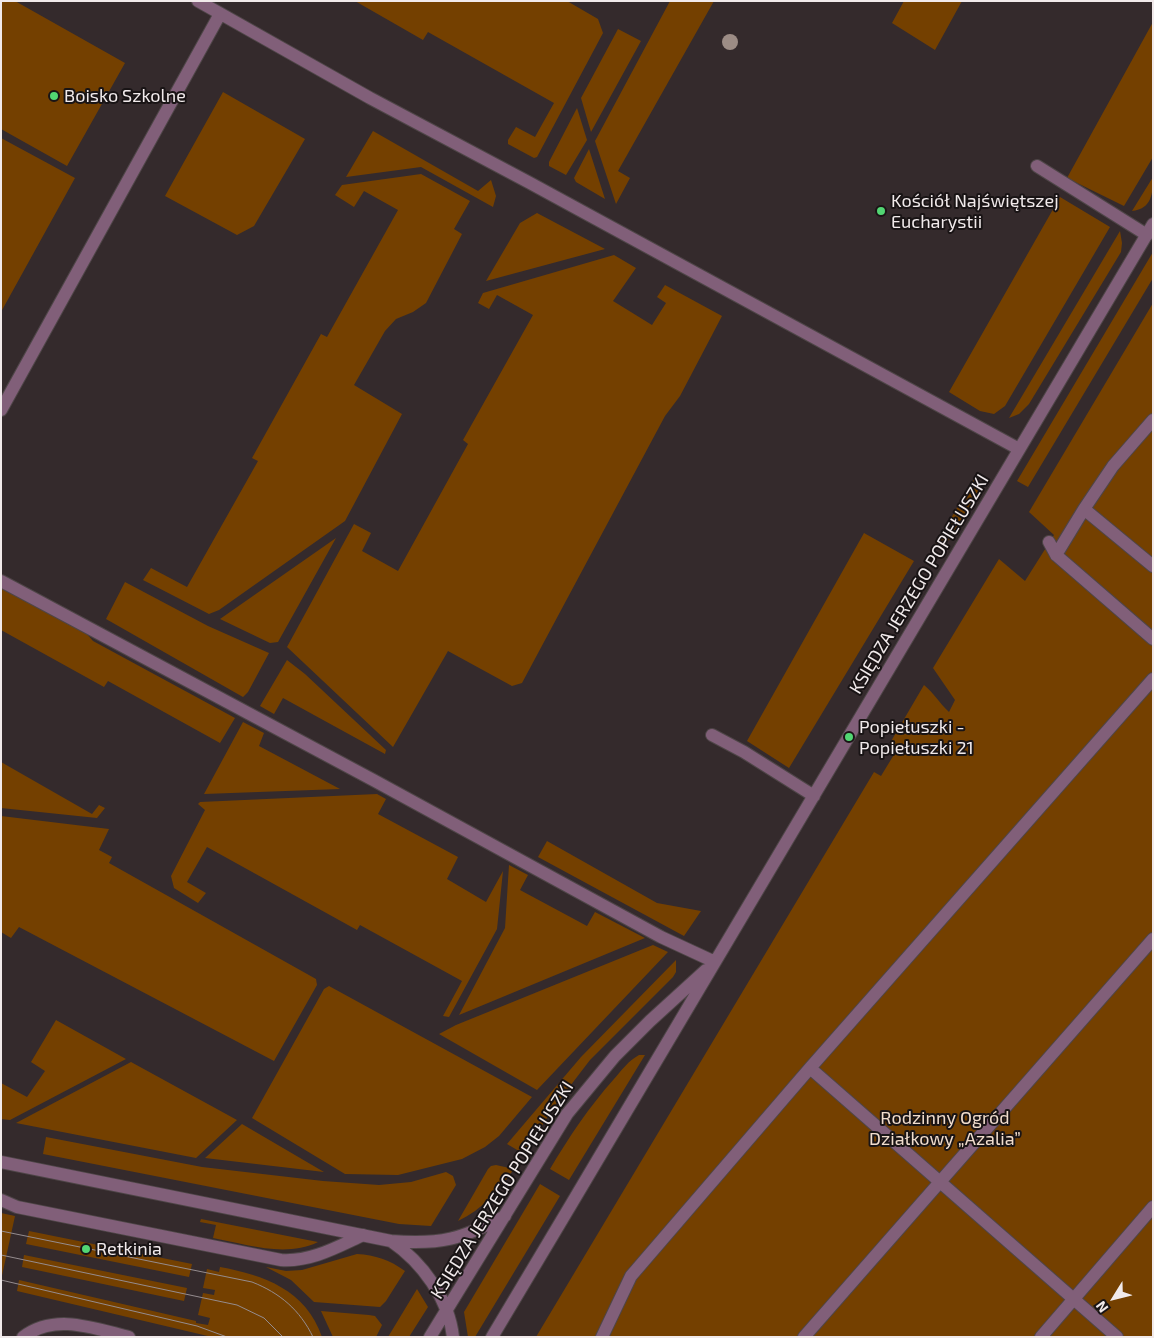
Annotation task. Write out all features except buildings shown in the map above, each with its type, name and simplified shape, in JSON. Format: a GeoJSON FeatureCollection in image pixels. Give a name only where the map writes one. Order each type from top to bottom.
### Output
{"type":"FeatureCollection","features":[{"type":"Feature","properties":{"kind":"street"},"geometry":{"type":"LineString","coordinates":[[198,1],[370,98],[530,183],[1019,450]]}},
{"type":"Feature","properties":{"kind":"street"},"geometry":{"type":"LineString","coordinates":[[1,410],[220,14]]}},
{"type":"Feature","properties":{"kind":"street"},"geometry":{"type":"LineString","coordinates":[[1037,166],[1150,229]]}},
{"type":"Feature","properties":{"kind":"street","name":"KSIĘDZA JERZEGO POPIEŁUSZKI"},"geometry":{"type":"LineString","coordinates":[[492,1337],[1150,229]]}},
{"type":"Feature","properties":{"kind":"street"},"geometry":{"type":"LineString","coordinates":[[1056,555],[1113,466],[1153,420]]}},
{"type":"Feature","properties":{"kind":"street"},"geometry":{"type":"LineString","coordinates":[[1084,509],[1153,566]]}},
{"type":"Feature","properties":{"kind":"street"},"geometry":{"type":"LineString","coordinates":[[1049,542],[1056,555],[1153,639]]}},
{"type":"Feature","properties":{"kind":"street"},"geometry":{"type":"LineString","coordinates":[[1,581],[375,781],[661,937],[715,962]]}},
{"type":"Feature","properties":{"kind":"street"},"geometry":{"type":"LineString","coordinates":[[602,1337],[631,1276],[810,1068],[1153,679]]}},
{"type":"Feature","properties":{"kind":"street"},"geometry":{"type":"LineString","coordinates":[[712,735],[814,796]]}},
{"type":"Feature","properties":{"kind":"street"},"geometry":{"type":"LineString","coordinates":[[804,1337],[1153,939]]}},
{"type":"Feature","properties":{"kind":"street","name":"KSIĘDZA JERZEGO POPIEŁUSZKI"},"geometry":{"type":"LineString","coordinates":[[430,1337],[567,1114],[594,1079],[615,1056],[650,1021],[715,962]]}},
{"type":"Feature","properties":{"kind":"street"},"geometry":{"type":"LineString","coordinates":[[810,1068],[1117,1337]]}},
{"type":"Feature","properties":{"kind":"street"},"geometry":{"type":"LineString","coordinates":[[1,1162],[391,1241],[415,1243],[452,1239],[475,1231],[505,1216]]}},
{"type":"Feature","properties":{"kind":"street"},"geometry":{"type":"LineString","coordinates":[[1,1200],[17,1208],[281,1260],[297,1260],[311,1257],[364,1235]]}},
{"type":"Feature","properties":{"kind":"street"},"geometry":{"type":"LineString","coordinates":[[1041,1337],[1153,1207]]}},
{"type":"Feature","properties":{"kind":"street"},"geometry":{"type":"LineString","coordinates":[[391,1241],[402,1248],[420,1268],[437,1292],[446,1310],[453,1337]]}},
{"type":"Feature","properties":{"kind":"street"},"geometry":{"type":"LineString","coordinates":[[23,1337],[36,1329],[62,1323],[85,1326],[129,1337]]}},
{"type":"Feature","properties":{"kind":"green space","name":"Boisko Szkolne"},"geometry":{"type":"Polygon","coordinates":[[[1,1],[15,1],[125,63],[67,166],[1,129],[1,1]]]}},
{"type":"Feature","properties":{"kind":"green space"},"geometry":{"type":"Polygon","coordinates":[[[355,1],[567,1],[598,19],[603,33],[537,157],[534,158],[508,144],[508,140],[516,127],[535,137],[554,103],[428,32],[423,40],[355,1]]]}},
{"type":"Feature","properties":{"kind":"green space"},"geometry":{"type":"Polygon","coordinates":[[[670,1],[714,1],[618,171],[630,178],[616,204],[595,141],[670,1]]]}},
{"type":"Feature","properties":{"kind":"green space"},"geometry":{"type":"Polygon","coordinates":[[[904,1],[962,1],[935,50],[892,23],[904,1]]]}},
{"type":"Feature","properties":{"kind":"green space"},"geometry":{"type":"Polygon","coordinates":[[[1153,22],[1153,157],[1124,206],[1067,178],[1153,22]]]}},
{"type":"Feature","properties":{"kind":"green space"},"geometry":{"type":"Polygon","coordinates":[[[618,29],[641,41],[591,132],[581,98],[618,29]]]}},
{"type":"Feature","properties":{"kind":"green space"},"geometry":{"type":"Polygon","coordinates":[[[223,92],[305,139],[254,226],[237,235],[165,196],[223,92]]]}},
{"type":"Feature","properties":{"kind":"green space"},"geometry":{"type":"Polygon","coordinates":[[[577,108],[587,140],[566,175],[549,166],[549,162],[577,108]]]}},
{"type":"Feature","properties":{"kind":"green space"},"geometry":{"type":"Polygon","coordinates":[[[373,131],[478,191],[491,180],[496,196],[493,207],[421,167],[346,177],[373,131]]]}},
{"type":"Feature","properties":{"kind":"green space"},"geometry":{"type":"Polygon","coordinates":[[[1,138],[75,178],[1,312],[1,138]]]}},
{"type":"Feature","properties":{"kind":"green space"},"geometry":{"type":"Polygon","coordinates":[[[589,149],[605,199],[576,182],[574,178],[589,149]]]}},
{"type":"Feature","properties":{"kind":"green space"},"geometry":{"type":"Polygon","coordinates":[[[421,174],[470,201],[454,229],[462,234],[426,303],[413,312],[396,319],[385,331],[354,385],[402,414],[345,521],[219,610],[209,614],[143,580],[151,568],[187,587],[258,461],[252,458],[321,334],[327,337],[398,210],[364,191],[354,207],[335,195],[342,185],[421,174]]]}},
{"type":"Feature","properties":{"kind":"green space"},"geometry":{"type":"Polygon","coordinates":[[[1153,177],[1152,194],[1147,204],[1139,210],[1132,211],[1153,177]]]}},
{"type":"Feature","properties":{"kind":"green space"},"geometry":{"type":"Polygon","coordinates":[[[1060,197],[1110,227],[1005,406],[994,414],[980,411],[949,392],[1060,197]]]}},
{"type":"Feature","properties":{"kind":"green space"},"geometry":{"type":"Polygon","coordinates":[[[537,213],[605,249],[486,281],[520,223],[537,213]]]}},
{"type":"Feature","properties":{"kind":"green space"},"geometry":{"type":"Polygon","coordinates":[[[1120,231],[1121,252],[1029,404],[1019,414],[1009,418],[1120,231]]]}},
{"type":"Feature","properties":{"kind":"green space"},"geometry":{"type":"Polygon","coordinates":[[[1153,252],[1153,278],[1028,487],[1017,481],[1153,252]]]}},
{"type":"Feature","properties":{"kind":"green space"},"geometry":{"type":"Polygon","coordinates":[[[614,255],[636,268],[613,301],[652,325],[666,303],[657,297],[665,285],[722,316],[680,396],[665,416],[522,683],[512,686],[448,651],[393,747],[287,647],[354,524],[371,533],[362,551],[398,571],[468,444],[463,440],[533,315],[497,295],[489,309],[478,303],[483,293],[614,255]]]}},
{"type":"Feature","properties":{"kind":"green space","name":"Rodzinny Ogród Działkowy „Azalia”"},"geometry":{"type":"Polygon","coordinates":[[[1153,303],[1153,1337],[536,1337],[874,772],[881,776],[898,748],[890,743],[924,685],[949,712],[955,700],[933,668],[999,559],[1025,581],[1054,535],[1029,512],[1153,303]]]}},
{"type":"Feature","properties":{"kind":"green space"},"geometry":{"type":"Polygon","coordinates":[[[974,479],[983,484],[949,540],[940,546],[934,547],[974,479]]]}},
{"type":"Feature","properties":{"kind":"green space"},"geometry":{"type":"Polygon","coordinates":[[[864,533],[914,561],[789,768],[747,741],[864,533]]]}},
{"type":"Feature","properties":{"kind":"green space"},"geometry":{"type":"Polygon","coordinates":[[[336,538],[278,642],[270,643],[220,619],[336,538]]]}},
{"type":"Feature","properties":{"kind":"green space"},"geometry":{"type":"Polygon","coordinates":[[[125,582],[208,626],[269,653],[248,692],[243,697],[106,619],[125,582]]]}},
{"type":"Feature","properties":{"kind":"green space"},"geometry":{"type":"Polygon","coordinates":[[[1,588],[86,633],[93,641],[235,718],[220,743],[108,681],[104,687],[1,630],[1,588]]]}},
{"type":"Feature","properties":{"kind":"green space"},"geometry":{"type":"Polygon","coordinates":[[[287,660],[305,674],[386,750],[385,754],[283,698],[274,714],[260,706],[287,660]]]}},
{"type":"Feature","properties":{"kind":"green space"},"geometry":{"type":"Polygon","coordinates":[[[243,722],[264,733],[259,746],[340,789],[204,794],[243,722]]]}},
{"type":"Feature","properties":{"kind":"green space"},"geometry":{"type":"Polygon","coordinates":[[[1,762],[92,814],[99,805],[105,808],[97,818],[1,808],[1,762]]]}},
{"type":"Feature","properties":{"kind":"green space"},"geometry":{"type":"Polygon","coordinates":[[[377,794],[386,799],[378,814],[458,857],[447,879],[486,902],[503,871],[497,929],[449,1017],[443,1016],[462,981],[360,925],[357,930],[207,847],[187,882],[206,893],[198,903],[174,888],[171,876],[205,810],[198,804],[200,802],[377,794]]]}},
{"type":"Feature","properties":{"kind":"green space"},"geometry":{"type":"Polygon","coordinates":[[[1,816],[109,829],[99,850],[112,857],[109,863],[316,979],[317,985],[274,1061],[19,927],[11,938],[1,932],[1,816]]]}},
{"type":"Feature","properties":{"kind":"green space"},"geometry":{"type":"Polygon","coordinates":[[[547,841],[657,903],[701,911],[684,936],[538,857],[547,841]]]}},
{"type":"Feature","properties":{"kind":"green space"},"geometry":{"type":"Polygon","coordinates":[[[509,865],[528,875],[520,890],[587,926],[595,912],[645,938],[459,1015],[505,928],[509,865]]]}},
{"type":"Feature","properties":{"kind":"green space"},"geometry":{"type":"Polygon","coordinates":[[[653,945],[668,952],[537,1090],[439,1034],[456,1025],[653,945]]]}},
{"type":"Feature","properties":{"kind":"green space"},"geometry":{"type":"Polygon","coordinates":[[[676,960],[676,972],[673,977],[590,1060],[554,1107],[524,1154],[507,1144],[581,1057],[676,960]]]}},
{"type":"Feature","properties":{"kind":"green space"},"geometry":{"type":"Polygon","coordinates":[[[329,986],[532,1097],[499,1136],[485,1147],[462,1159],[398,1175],[345,1174],[252,1118],[324,989],[329,986]]]}},
{"type":"Feature","properties":{"kind":"green space"},"geometry":{"type":"Polygon","coordinates":[[[56,1020],[126,1059],[10,1120],[1,1119],[1,1083],[27,1097],[45,1071],[31,1062],[56,1020]]]}},
{"type":"Feature","properties":{"kind":"green space"},"geometry":{"type":"Polygon","coordinates":[[[639,1055],[645,1055],[569,1180],[550,1169],[596,1100],[625,1066],[639,1055]]]}},
{"type":"Feature","properties":{"kind":"green space"},"geometry":{"type":"Polygon","coordinates":[[[131,1062],[237,1120],[196,1158],[16,1123],[131,1062]]]}},
{"type":"Feature","properties":{"kind":"green space"},"geometry":{"type":"Polygon","coordinates":[[[242,1124],[324,1172],[205,1158],[242,1124]]]}},
{"type":"Feature","properties":{"kind":"green space"},"geometry":{"type":"Polygon","coordinates":[[[46,1137],[202,1167],[323,1181],[379,1185],[411,1182],[446,1172],[453,1176],[456,1185],[431,1226],[399,1224],[43,1154],[46,1137]]]}},
{"type":"Feature","properties":{"kind":"green space"},"geometry":{"type":"Polygon","coordinates":[[[496,1165],[514,1169],[489,1199],[475,1211],[458,1221],[488,1169],[496,1165]]]}},
{"type":"Feature","properties":{"kind":"green space"},"geometry":{"type":"Polygon","coordinates":[[[540,1184],[560,1196],[475,1337],[468,1337],[464,1312],[540,1184]]]}},
{"type":"Feature","properties":{"kind":"green space"},"geometry":{"type":"Polygon","coordinates":[[[1,1213],[15,1216],[1,1280],[1,1213]]]}},
{"type":"Feature","properties":{"kind":"green space"},"geometry":{"type":"Polygon","coordinates":[[[201,1219],[318,1242],[292,1249],[252,1246],[213,1238],[216,1225],[200,1222],[201,1219]]]}},
{"type":"Feature","properties":{"kind":"green space"},"geometry":{"type":"Polygon","coordinates":[[[29,1231],[192,1264],[189,1277],[26,1244],[29,1231]]]}},
{"type":"Feature","properties":{"kind":"green space"},"geometry":{"type":"Polygon","coordinates":[[[357,1254],[382,1259],[405,1271],[386,1301],[380,1307],[314,1302],[291,1280],[266,1267],[286,1271],[302,1270],[357,1254]]]}},
{"type":"Feature","properties":{"kind":"green space"},"geometry":{"type":"Polygon","coordinates":[[[24,1255],[187,1288],[184,1301],[22,1267],[24,1255]]]}},
{"type":"Feature","properties":{"kind":"green space"},"geometry":{"type":"Polygon","coordinates":[[[220,1267],[252,1275],[282,1287],[306,1307],[322,1337],[212,1337],[17,1291],[19,1280],[208,1325],[210,1318],[198,1315],[203,1293],[214,1295],[215,1290],[203,1288],[207,1269],[219,1272],[220,1267]]]}},
{"type":"Feature","properties":{"kind":"green space"},"geometry":{"type":"Polygon","coordinates":[[[417,1289],[428,1307],[409,1337],[388,1337],[417,1289]]]}},
{"type":"Feature","properties":{"kind":"green space"},"geometry":{"type":"Polygon","coordinates":[[[321,1311],[375,1316],[382,1325],[376,1337],[333,1337],[321,1311]]]}},
{"type":"Feature","properties":{"kind":"tram line"},"geometry":{"type":"LineString","coordinates":[[1,1231],[252,1282],[272,1291],[288,1304],[302,1319],[313,1337]]}},
{"type":"Feature","properties":{"kind":"tram line"},"geometry":{"type":"LineString","coordinates":[[1,1255],[237,1305],[264,1318],[283,1337]]}},
{"type":"Feature","properties":{"kind":"tram line"},"geometry":{"type":"LineString","coordinates":[[1,1280],[197,1326],[227,1337]]}},
{"type":"Feature","properties":{"kind":"place","name":"Boisko Szkolne"},"geometry":{"type":"Point","coordinates":[54,96]}},
{"type":"Feature","properties":{"kind":"place","name":"Kościół Najświętszej Eucharystii"},"geometry":{"type":"Point","coordinates":[881,211]}},
{"type":"Feature","properties":{"kind":"place","name":"Popiełuszki - Popiełuszki 21"},"geometry":{"type":"Point","coordinates":[849,737]}},
{"type":"Feature","properties":{"kind":"place","name":"Retkinia"},"geometry":{"type":"Point","coordinates":[86,1249]}}]}
